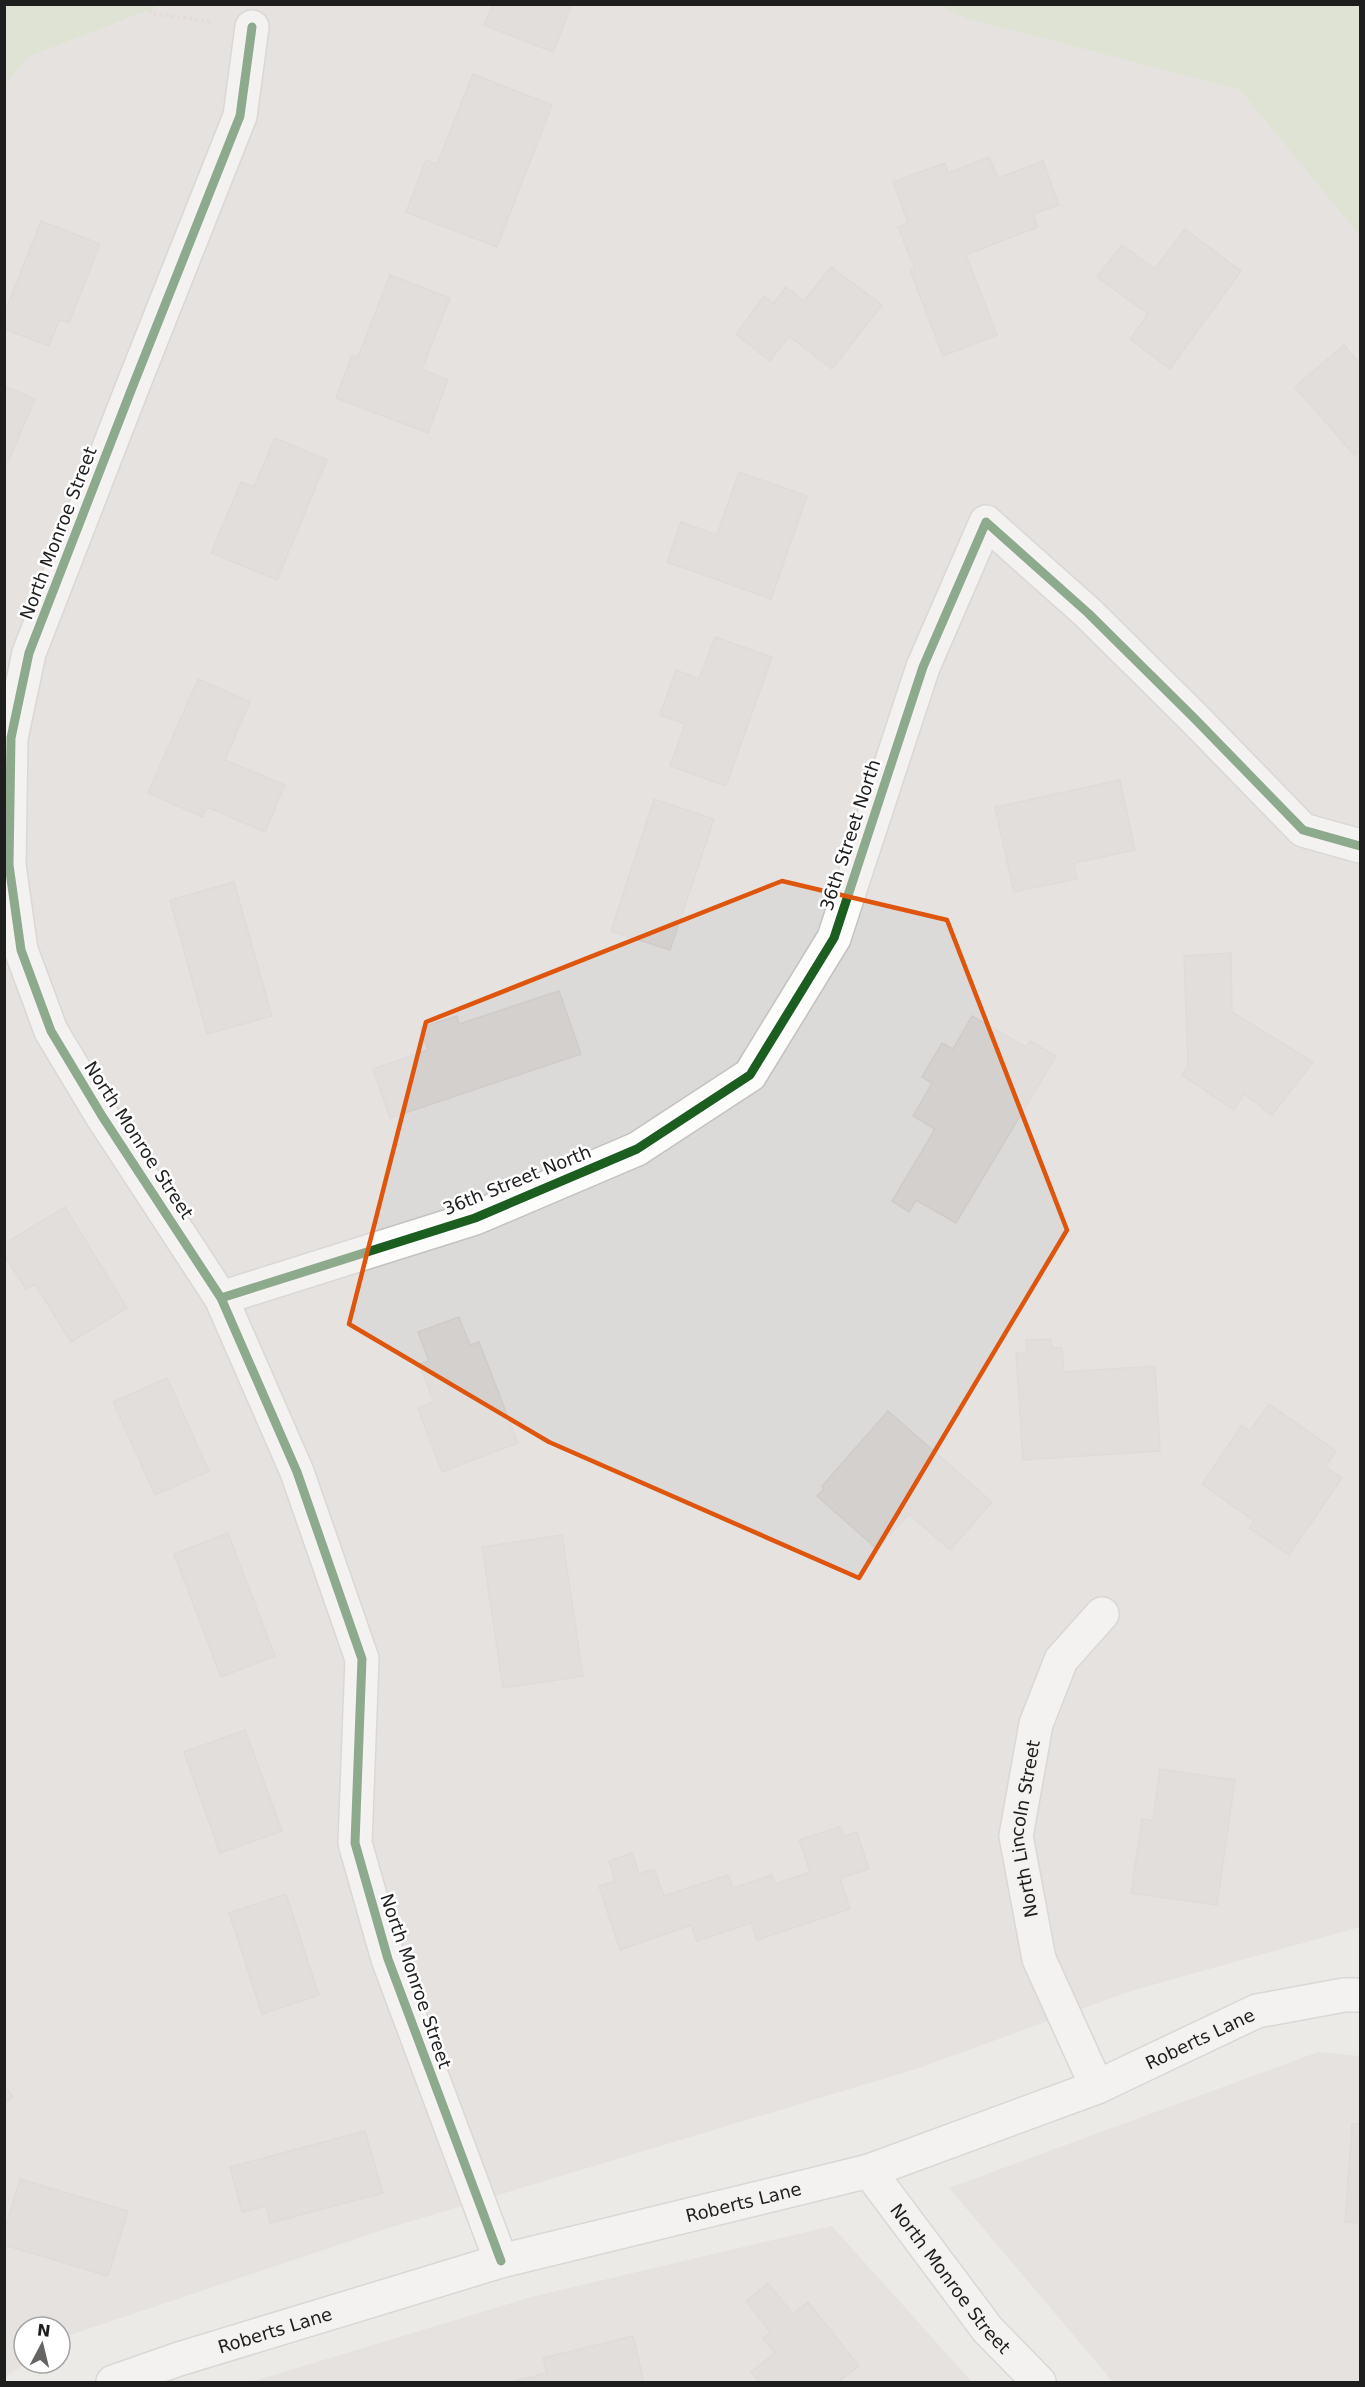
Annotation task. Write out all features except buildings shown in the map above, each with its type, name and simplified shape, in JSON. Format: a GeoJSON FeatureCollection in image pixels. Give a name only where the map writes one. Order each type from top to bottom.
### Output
{"type":"FeatureCollection","features":[{"type":"Feature","properties":{"kind":"street","name":"North Monroe Street"},"geometry":{"type":"LineString","coordinates":[[252,27],[240,116],[29,653],[11,738],[10,876],[21,950],[51,1031],[102,1116],[221,1298],[297,1472],[362,1659],[354,1843],[388,1959],[501,2261]]}},
{"type":"Feature","properties":{"kind":"street","name":"36th Street North"},"geometry":{"type":"LineString","coordinates":[[221,1298],[486,1213],[637,1149],[750,1075],[834,938],[923,668],[986,522],[1088,613],[1303,830],[1360,846]]}},
{"type":"Feature","properties":{"kind":"street","name":"North Lincoln Street"},"geometry":{"type":"LineString","coordinates":[[1097,2087],[1039,1959],[1016,1836],[1036,1724],[1060,1660],[1102,1614]]}},
{"type":"Feature","properties":{"kind":"street","name":"Roberts Lane"},"geometry":{"type":"LineString","coordinates":[[113,2382],[184,2371],[501,2261],[869,2171],[1097,2087],[1257,2011],[1344,1995],[1360,1995]]}},
{"type":"Feature","properties":{"kind":"street","name":"North Monroe Street"},"geometry":{"type":"LineString","coordinates":[[869,2171],[988,2330],[1039,2382]]}},
{"type":"Feature","properties":{"kind":"path"},"geometry":{"type":"LineString","coordinates":[[148,4],[151,13],[252,27]]}},
{"type":"Feature","properties":{"kind":"highlighted area"},"geometry":{"type":"Polygon","coordinates":[[[782,881],[947,920],[1067,1230],[859,1578],[549,1442],[349,1324],[426,1022],[782,881]]]}},
{"type":"Feature","properties":{"kind":"shaded area"},"geometry":{"type":"Polygon","coordinates":[[[940,4],[965,18],[1240,90],[1360,236],[1360,1927],[1131,1991],[916,2069],[389,2228],[72,2335],[72,2315],[12,2315],[12,2373],[5,2377],[5,85],[28,57],[162,5],[940,4]]]}},
{"type":"Feature","properties":{"kind":"shaded area"},"geometry":{"type":"Polygon","coordinates":[[[1318,2052],[1360,2056],[1360,2382],[1113,2382],[949,2188],[1318,2052]]]}},
{"type":"Feature","properties":{"kind":"shaded area"},"geometry":{"type":"Polygon","coordinates":[[[832,2226],[972,2382],[251,2382],[531,2297],[832,2226]]]}},
{"type":"Feature","properties":{"kind":"green space"},"geometry":{"type":"Polygon","coordinates":[[[5,4],[162,5],[28,57],[5,85],[5,4]]]}},
{"type":"Feature","properties":{"kind":"green space"},"geometry":{"type":"Polygon","coordinates":[[[940,5],[1360,5],[1360,236],[1240,90],[965,18],[940,5]]]}},
{"type":"Feature","properties":{"kind":"cycle path"},"geometry":{"type":"LineString","coordinates":[[252,27],[240,116],[29,653],[11,738],[9,865],[21,950],[51,1031],[102,1116],[221,1298],[297,1472],[362,1659],[355,1843],[388,1959],[501,2261]]}},
{"type":"Feature","properties":{"kind":"cycle path"},"geometry":{"type":"LineString","coordinates":[[221,1298],[475,1218],[637,1149],[750,1075],[834,938],[923,667],[986,522],[1088,613],[1303,830],[1360,846]]}}]}
